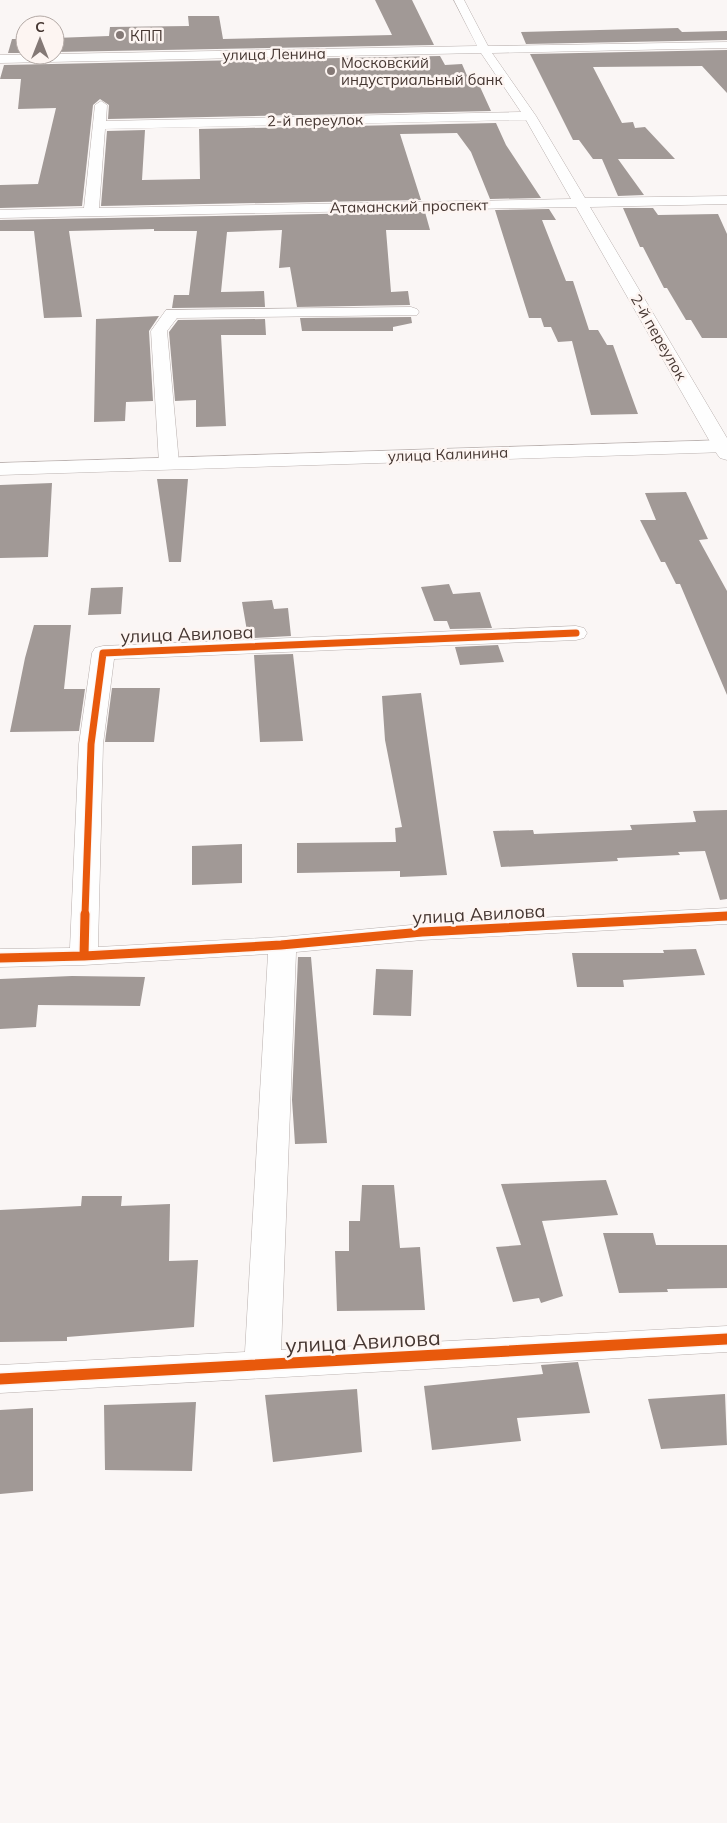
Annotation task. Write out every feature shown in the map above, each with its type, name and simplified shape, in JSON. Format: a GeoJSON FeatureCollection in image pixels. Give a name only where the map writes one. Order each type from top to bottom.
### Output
{"type":"FeatureCollection","features":[{"type":"Feature","properties":{"kind":"street","name":"2-й переулок"},"geometry":{"type":"LineString","coordinates":[[459,0],[485,51],[530,116],[726,449]]}},
{"type":"Feature","properties":{"kind":"street","name":"улица Ленина"},"geometry":{"type":"LineString","coordinates":[[0,59],[485,51],[727,44]]}},
{"type":"Feature","properties":{"kind":"street"},"geometry":{"type":"LineString","coordinates":[[91,212],[101,105]]}},
{"type":"Feature","properties":{"kind":"street","name":"2-й переулок"},"geometry":{"type":"LineString","coordinates":[[100,125],[530,116]]}},
{"type":"Feature","properties":{"kind":"street","name":"Атаманский проспект"},"geometry":{"type":"LineString","coordinates":[[0,214],[727,200]]}},
{"type":"Feature","properties":{"kind":"street"},"geometry":{"type":"LineString","coordinates":[[169,463],[159,331],[172,313],[411,312]]}},
{"type":"Feature","properties":{"kind":"street","name":"улица Калинина"},"geometry":{"type":"LineString","coordinates":[[0,469],[726,449]]}},
{"type":"Feature","properties":{"kind":"street","name":"улица Авилова"},"geometry":{"type":"LineString","coordinates":[[84,956],[91,744],[103,653],[576,633]]}},
{"type":"Feature","properties":{"kind":"street","name":"улица Авилова"},"geometry":{"type":"LineString","coordinates":[[0,958],[84,956],[281,945],[422,932],[727,916]]}},
{"type":"Feature","properties":{"kind":"street","name":"улица Авилова"},"geometry":{"type":"LineString","coordinates":[[262,1364],[282,958],[281,945]]}},
{"type":"Feature","properties":{"kind":"street","name":"улица Авилова"},"geometry":{"type":"LineString","coordinates":[[0,1380],[727,1339]]}},
{"type":"Feature","properties":{"kind":"building"},"geometry":{"type":"Polygon","coordinates":[[[375,0],[412,0],[434,45],[65,52],[65,38],[109,36],[110,27],[189,26],[188,16],[219,16],[223,39],[392,35],[375,0]]]}},
{"type":"Feature","properties":{"kind":"building"},"geometry":{"type":"Polygon","coordinates":[[[678,28],[682,32],[727,31],[727,40],[526,44],[521,32],[678,28]]]}},
{"type":"Feature","properties":{"kind":"building"},"geometry":{"type":"Polygon","coordinates":[[[12,39],[15,39],[15,53],[8,53],[12,39]]]}},
{"type":"Feature","properties":{"kind":"building"},"geometry":{"type":"Polygon","coordinates":[[[727,50],[727,93],[702,66],[593,67],[622,123],[633,122],[635,128],[645,127],[675,159],[618,159],[644,195],[618,196],[602,159],[593,159],[579,140],[573,140],[530,54],[727,50]]]}},
{"type":"Feature","properties":{"kind":"building"},"geometry":{"type":"Polygon","coordinates":[[[440,56],[445,65],[462,64],[468,78],[476,78],[491,111],[108,119],[109,105],[100,99],[93,105],[82,206],[0,208],[0,185],[38,184],[56,108],[18,109],[21,79],[0,79],[4,65],[440,56]]]}},
{"type":"Feature","properties":{"kind":"building"},"geometry":{"type":"Polygon","coordinates":[[[496,123],[506,145],[541,198],[490,199],[471,152],[457,133],[400,134],[421,200],[101,206],[107,131],[145,130],[142,180],[200,179],[199,129],[496,123]]]}},
{"type":"Feature","properties":{"kind":"building"},"geometry":{"type":"Polygon","coordinates":[[[623,208],[653,208],[658,215],[718,214],[727,234],[727,338],[702,338],[691,320],[686,320],[667,288],[664,288],[643,247],[640,247],[623,208]]]}},
{"type":"Feature","properties":{"kind":"building"},"geometry":{"type":"Polygon","coordinates":[[[549,209],[556,220],[542,220],[566,281],[573,281],[589,330],[598,330],[607,345],[613,345],[638,414],[591,415],[572,341],[558,342],[551,327],[544,327],[541,318],[529,318],[495,210],[549,209]]]}},
{"type":"Feature","properties":{"kind":"building"},"geometry":{"type":"Polygon","coordinates":[[[425,212],[430,230],[386,230],[391,292],[408,291],[410,305],[297,307],[290,267],[279,268],[282,230],[227,232],[221,292],[264,291],[265,307],[172,308],[174,295],[189,295],[197,231],[154,231],[154,229],[69,231],[82,317],[44,318],[34,231],[0,231],[0,220],[425,212]]]}},
{"type":"Feature","properties":{"kind":"building"},"geometry":{"type":"Polygon","coordinates":[[[159,316],[149,331],[153,401],[126,402],[125,421],[94,422],[96,319],[159,316]]]}},
{"type":"Feature","properties":{"kind":"building"},"geometry":{"type":"Polygon","coordinates":[[[411,317],[412,323],[393,327],[393,331],[302,331],[300,318],[411,317]]]}},
{"type":"Feature","properties":{"kind":"building"},"geometry":{"type":"Polygon","coordinates":[[[265,319],[266,335],[221,335],[226,426],[196,427],[196,400],[175,401],[169,332],[178,320],[265,319]]]}},
{"type":"Feature","properties":{"kind":"building"},"geometry":{"type":"Polygon","coordinates":[[[157,479],[188,479],[181,562],[169,562],[157,479]]]}},
{"type":"Feature","properties":{"kind":"building"},"geometry":{"type":"Polygon","coordinates":[[[52,483],[48,557],[0,558],[0,485],[52,483]]]}},
{"type":"Feature","properties":{"kind":"building"},"geometry":{"type":"Polygon","coordinates":[[[686,492],[708,539],[699,540],[727,591],[727,695],[680,584],[676,584],[665,562],[661,562],[640,520],[656,520],[645,493],[686,492]]]}},
{"type":"Feature","properties":{"kind":"building"},"geometry":{"type":"Polygon","coordinates":[[[449,584],[453,594],[480,592],[492,628],[450,629],[447,621],[434,621],[421,587],[449,584]]]}},
{"type":"Feature","properties":{"kind":"building"},"geometry":{"type":"Polygon","coordinates":[[[123,587],[121,614],[88,615],[91,588],[123,587]]]}},
{"type":"Feature","properties":{"kind":"building"},"geometry":{"type":"Polygon","coordinates":[[[272,600],[274,609],[288,608],[291,636],[252,638],[252,631],[247,631],[242,602],[272,600]]]}},
{"type":"Feature","properties":{"kind":"building"},"geometry":{"type":"Polygon","coordinates":[[[34,625],[71,625],[64,689],[85,689],[79,731],[10,732],[25,658],[34,625]]]}},
{"type":"Feature","properties":{"kind":"building"},"geometry":{"type":"Polygon","coordinates":[[[498,645],[504,662],[460,665],[455,647],[498,645]]]}},
{"type":"Feature","properties":{"kind":"building"},"geometry":{"type":"Polygon","coordinates":[[[293,654],[303,741],[260,742],[254,655],[293,654]]]}},
{"type":"Feature","properties":{"kind":"building"},"geometry":{"type":"Polygon","coordinates":[[[112,688],[160,688],[154,742],[105,742],[112,688]]]}},
{"type":"Feature","properties":{"kind":"building"},"geometry":{"type":"Polygon","coordinates":[[[421,693],[447,875],[400,877],[400,871],[297,873],[297,843],[396,842],[395,828],[402,827],[385,740],[382,696],[421,693]]]}},
{"type":"Feature","properties":{"kind":"building"},"geometry":{"type":"Polygon","coordinates":[[[727,810],[727,899],[720,900],[705,851],[678,852],[680,855],[617,858],[618,861],[501,867],[493,831],[533,830],[534,834],[632,830],[630,825],[696,822],[693,811],[727,810]]]}},
{"type":"Feature","properties":{"kind":"building"},"geometry":{"type":"Polygon","coordinates":[[[242,844],[242,883],[192,885],[192,846],[242,844]]]}},
{"type":"Feature","properties":{"kind":"building"},"geometry":{"type":"Polygon","coordinates":[[[696,949],[705,975],[623,980],[624,987],[577,987],[572,953],[664,953],[663,950],[696,949]]]}},
{"type":"Feature","properties":{"kind":"building"},"geometry":{"type":"Polygon","coordinates":[[[298,957],[311,957],[327,1143],[295,1144],[292,1100],[298,957]]]}},
{"type":"Feature","properties":{"kind":"building"},"geometry":{"type":"Polygon","coordinates":[[[376,969],[413,970],[411,1016],[373,1015],[376,969]]]}},
{"type":"Feature","properties":{"kind":"building"},"geometry":{"type":"Polygon","coordinates":[[[72,976],[145,977],[140,1006],[38,1005],[36,1027],[0,1029],[0,979],[72,976]]]}},
{"type":"Feature","properties":{"kind":"building"},"geometry":{"type":"Polygon","coordinates":[[[606,1180],[618,1215],[542,1221],[563,1296],[541,1303],[539,1298],[513,1302],[496,1247],[521,1245],[501,1184],[606,1180]]]}},
{"type":"Feature","properties":{"kind":"building"},"geometry":{"type":"Polygon","coordinates":[[[362,1185],[394,1185],[400,1248],[420,1247],[425,1310],[337,1311],[335,1251],[349,1251],[349,1221],[360,1221],[362,1185]]]}},
{"type":"Feature","properties":{"kind":"building"},"geometry":{"type":"Polygon","coordinates":[[[82,1196],[122,1196],[121,1206],[170,1204],[169,1261],[198,1260],[194,1327],[67,1337],[67,1341],[0,1342],[0,1210],[81,1206],[82,1196]]]}},
{"type":"Feature","properties":{"kind":"building"},"geometry":{"type":"Polygon","coordinates":[[[603,1233],[653,1233],[656,1245],[727,1245],[727,1288],[667,1289],[668,1292],[619,1293],[603,1233]]]}},
{"type":"Feature","properties":{"kind":"building"},"geometry":{"type":"Polygon","coordinates":[[[578,1362],[590,1413],[517,1418],[521,1441],[432,1450],[424,1386],[543,1374],[541,1365],[578,1362]]]}},
{"type":"Feature","properties":{"kind":"building"},"geometry":{"type":"Polygon","coordinates":[[[357,1389],[362,1452],[273,1462],[265,1395],[357,1389]]]}},
{"type":"Feature","properties":{"kind":"building"},"geometry":{"type":"Polygon","coordinates":[[[725,1394],[727,1445],[661,1449],[648,1399],[725,1394]]]}},
{"type":"Feature","properties":{"kind":"building"},"geometry":{"type":"Polygon","coordinates":[[[196,1402],[192,1471],[105,1470],[104,1405],[196,1402]]]}},
{"type":"Feature","properties":{"kind":"building"},"geometry":{"type":"Polygon","coordinates":[[[33,1408],[33,1491],[0,1494],[0,1410],[33,1408]]]}},
{"type":"Feature","properties":{"kind":"cycle path"},"geometry":{"type":"LineString","coordinates":[[84,956],[91,744],[103,653],[576,633]]}},
{"type":"Feature","properties":{"kind":"cycle path"},"geometry":{"type":"LineString","coordinates":[[0,958],[84,956],[281,945],[422,932],[727,916]]}},
{"type":"Feature","properties":{"kind":"cycle path"},"geometry":{"type":"LineString","coordinates":[[0,1379],[727,1339]]}},
{"type":"Feature","properties":{"kind":"place","name":"КПП"},"geometry":{"type":"Point","coordinates":[120,35]}},
{"type":"Feature","properties":{"kind":"place","name":"Московский индустриальный банк"},"geometry":{"type":"Point","coordinates":[331,71]}}]}
